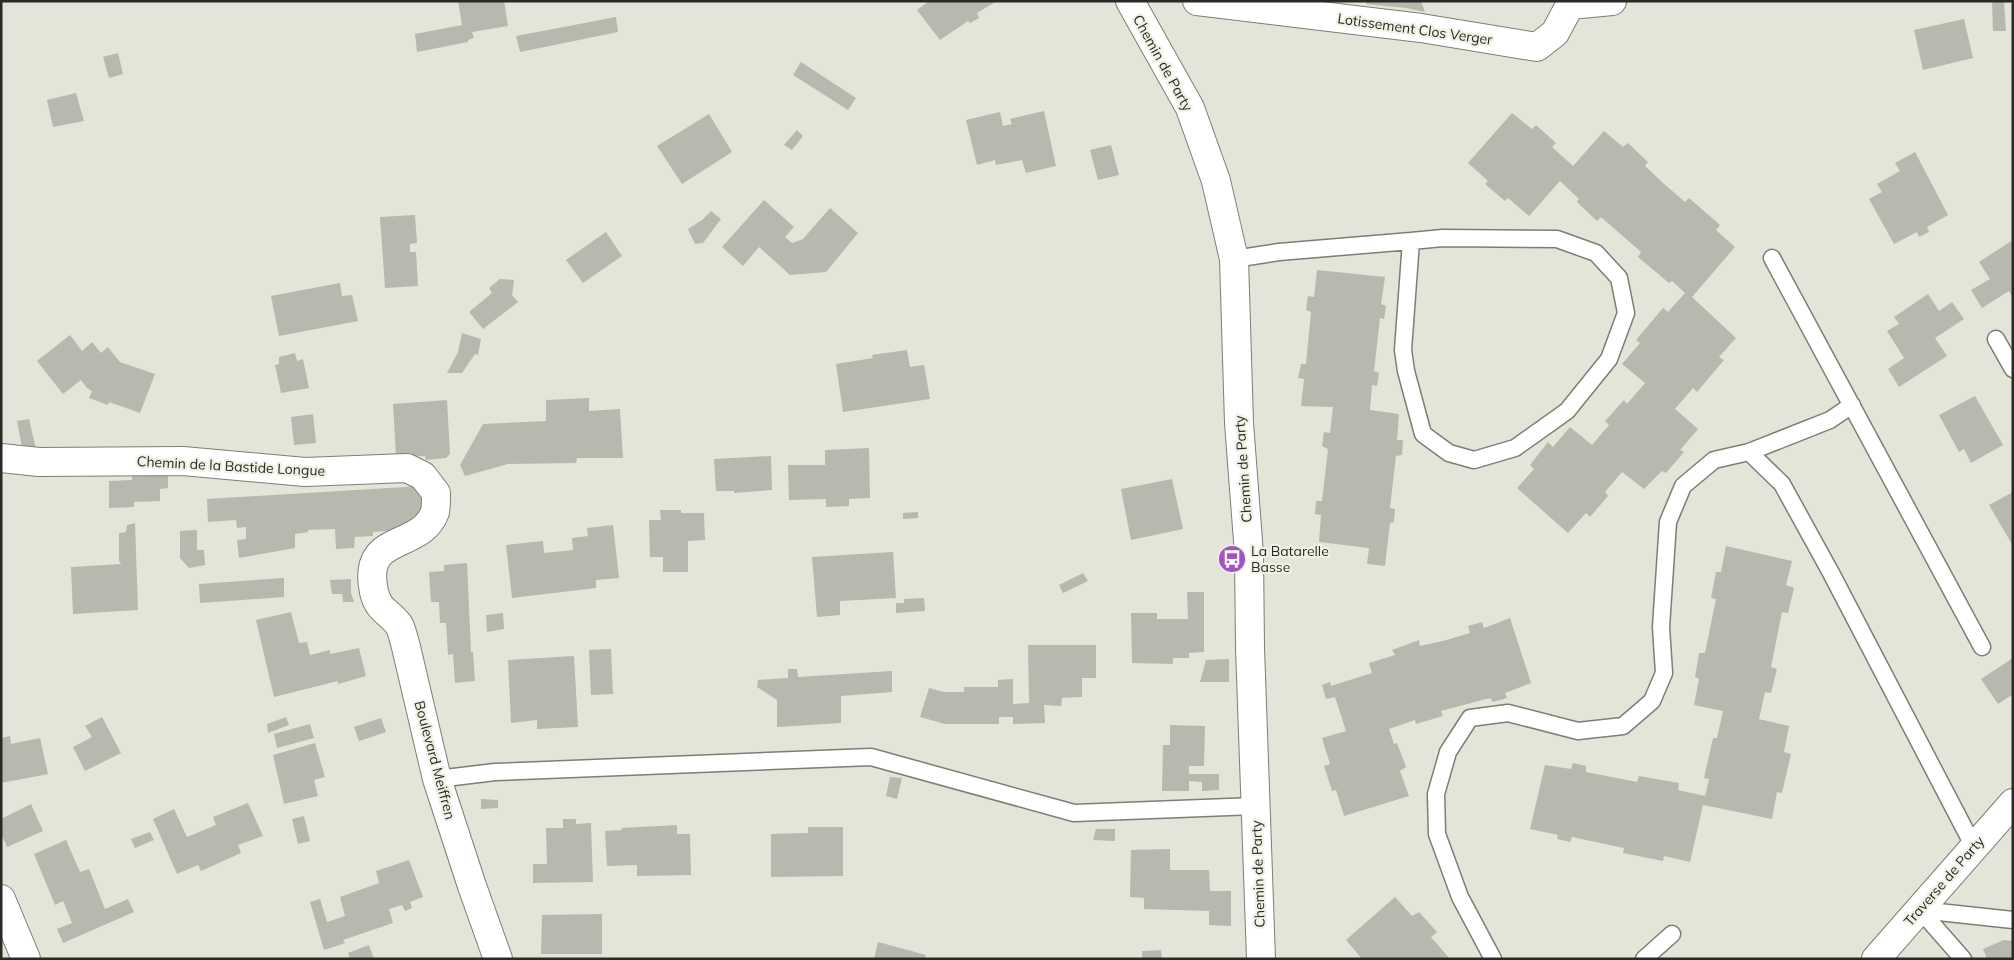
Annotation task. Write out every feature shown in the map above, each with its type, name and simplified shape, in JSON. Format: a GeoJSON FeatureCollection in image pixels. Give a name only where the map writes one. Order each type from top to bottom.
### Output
{"type":"FeatureCollection","features":[{"type":"Feature","properties":{"kind":"street","name":"Chemin de Party"},"geometry":{"type":"LineString","coordinates":[[1130,1],[1190,108],[1216,181],[1234,259],[1239,424],[1248,554],[1261,959]]}},
{"type":"Feature","properties":{"kind":"street","name":"Lotissement Clos Verger"},"geometry":{"type":"LineString","coordinates":[[1197,1],[1421,28],[1537,47],[1555,34],[1570,5],[1612,1]]}},
{"type":"Feature","properties":{"kind":"street","name":"Chemin de la Bastide Longue"},"geometry":{"type":"LineString","coordinates":[[1,458],[40,462],[183,461],[305,472],[406,468],[423,476],[436,493],[435,512],[427,524],[414,535],[380,552],[372,567]]}},
{"type":"Feature","properties":{"kind":"street","name":"Boulevard Meiffren"},"geometry":{"type":"LineString","coordinates":[[372,567],[374,592],[381,609],[399,625],[406,646],[438,779],[472,886],[498,959]]}},
{"type":"Feature","properties":{"kind":"street","name":"Traverse de Party"},"geometry":{"type":"LineString","coordinates":[[1876,959],[2013,803]]}},
{"type":"Feature","properties":{"kind":"street"},"geometry":{"type":"LineString","coordinates":[[1,899],[26,959]]}},
{"type":"Feature","properties":{"kind":"lane"},"geometry":{"type":"LineString","coordinates":[[1234,259],[1280,252],[1443,238],[1557,239],[1596,253],[1619,278],[1626,313],[1609,359],[1567,411],[1515,448],[1474,460],[1449,452],[1423,434],[1406,371],[1403,350],[1411,241]]}},
{"type":"Feature","properties":{"kind":"lane"},"geometry":{"type":"LineString","coordinates":[[1772,258],[1982,647]]}},
{"type":"Feature","properties":{"kind":"lane"},"geometry":{"type":"LineString","coordinates":[[1996,339],[2013,369]]}},
{"type":"Feature","properties":{"kind":"lane"},"geometry":{"type":"LineString","coordinates":[[1493,959],[1460,897],[1437,834],[1436,794],[1448,752],[1470,718],[1508,713],[1578,731],[1623,726],[1652,701],[1664,673],[1661,627],[1668,522],[1683,486],[1714,460],[1749,452],[1830,420],[1852,404]]}},
{"type":"Feature","properties":{"kind":"lane"},"geometry":{"type":"LineString","coordinates":[[1749,452],[1782,484],[1831,573],[1974,846]]}},
{"type":"Feature","properties":{"kind":"lane"},"geometry":{"type":"LineString","coordinates":[[438,779],[504,772],[870,757],[1074,813],[1255,806]]}},
{"type":"Feature","properties":{"kind":"lane"},"geometry":{"type":"LineString","coordinates":[[1920,910],[2013,920]]}},
{"type":"Feature","properties":{"kind":"lane"},"geometry":{"type":"LineString","coordinates":[[1920,910],[1963,959]]}},
{"type":"Feature","properties":{"kind":"lane"},"geometry":{"type":"LineString","coordinates":[[1644,959],[1672,934]]}},
{"type":"Feature","properties":{"kind":"building"},"geometry":{"type":"Polygon","coordinates":[[[458,1],[504,1],[508,26],[472,32],[474,38],[468,40],[468,42],[417,52],[415,34],[462,25],[458,1]]]}},
{"type":"Feature","properties":{"kind":"building"},"geometry":{"type":"Polygon","coordinates":[[[929,1],[997,1],[977,13],[979,18],[970,23],[968,21],[940,40],[917,10],[929,1]]]}},
{"type":"Feature","properties":{"kind":"building"},"geometry":{"type":"Polygon","coordinates":[[[1366,1],[1421,1],[1425,12],[1366,4],[1366,1]]]}},
{"type":"Feature","properties":{"kind":"building"},"geometry":{"type":"Polygon","coordinates":[[[1992,1],[2004,1],[2006,31],[1993,31],[1992,1]]]}},
{"type":"Feature","properties":{"kind":"building"},"geometry":{"type":"Polygon","coordinates":[[[616,17],[618,32],[520,52],[516,36],[616,17]]]}},
{"type":"Feature","properties":{"kind":"building"},"geometry":{"type":"Polygon","coordinates":[[[1964,19],[1973,58],[1923,70],[1914,30],[1964,19]]]}},
{"type":"Feature","properties":{"kind":"building"},"geometry":{"type":"Polygon","coordinates":[[[118,53],[123,74],[109,78],[103,57],[118,53]]]}},
{"type":"Feature","properties":{"kind":"building"},"geometry":{"type":"Polygon","coordinates":[[[801,62],[856,98],[848,110],[793,75],[801,62]]]}},
{"type":"Feature","properties":{"kind":"building"},"geometry":{"type":"Polygon","coordinates":[[[76,93],[84,121],[53,127],[47,100],[76,93]]]}},
{"type":"Feature","properties":{"kind":"building"},"geometry":{"type":"Polygon","coordinates":[[[1044,111],[1056,166],[1026,173],[1022,160],[996,165],[995,160],[977,165],[966,120],[1000,112],[1003,126],[1012,124],[1010,119],[1044,111]]]}},
{"type":"Feature","properties":{"kind":"building"},"geometry":{"type":"Polygon","coordinates":[[[1512,113],[1532,129],[1536,125],[1556,143],[1552,147],[1573,166],[1604,131],[1623,147],[1628,143],[1648,162],[1645,166],[1663,183],[1685,202],[1689,198],[1720,225],[1716,230],[1735,247],[1692,297],[1736,338],[1719,357],[1724,360],[1697,392],[1693,388],[1675,409],[1698,429],[1680,450],[1684,452],[1666,473],[1662,471],[1644,489],[1622,472],[1605,492],[1608,496],[1590,517],[1586,513],[1568,533],[1517,488],[1534,469],[1530,465],[1548,442],[1553,447],[1570,427],[1592,445],[1609,425],[1605,421],[1624,400],[1627,404],[1645,383],[1622,364],[1640,343],[1636,340],[1663,308],[1668,312],[1685,293],[1672,281],[1669,283],[1638,257],[1641,252],[1601,217],[1597,221],[1577,202],[1579,199],[1560,181],[1529,216],[1508,198],[1505,201],[1485,184],[1488,181],[1468,163],[1512,113]]]}},
{"type":"Feature","properties":{"kind":"building"},"geometry":{"type":"Polygon","coordinates":[[[709,114],[732,152],[682,184],[657,146],[709,114]]]}},
{"type":"Feature","properties":{"kind":"building"},"geometry":{"type":"Polygon","coordinates":[[[797,130],[803,136],[792,150],[784,145],[797,130]]]}},
{"type":"Feature","properties":{"kind":"building"},"geometry":{"type":"Polygon","coordinates":[[[1111,145],[1119,175],[1098,180],[1090,150],[1111,145]]]}},
{"type":"Feature","properties":{"kind":"building"},"geometry":{"type":"Polygon","coordinates":[[[1915,152],[1948,215],[1927,227],[1929,232],[1919,237],[1917,232],[1894,244],[1869,199],[1882,192],[1877,184],[1900,171],[1895,163],[1915,152]]]}},
{"type":"Feature","properties":{"kind":"building"},"geometry":{"type":"Polygon","coordinates":[[[764,200],[794,227],[785,237],[792,243],[803,239],[830,208],[858,233],[826,272],[790,275],[759,247],[743,266],[722,247],[764,200]]]}},
{"type":"Feature","properties":{"kind":"building"},"geometry":{"type":"Polygon","coordinates":[[[711,211],[721,219],[703,243],[695,244],[688,229],[702,220],[711,211]]]}},
{"type":"Feature","properties":{"kind":"building"},"geometry":{"type":"Polygon","coordinates":[[[415,215],[417,243],[410,244],[410,252],[416,252],[418,286],[385,288],[380,217],[415,215]]]}},
{"type":"Feature","properties":{"kind":"building"},"geometry":{"type":"Polygon","coordinates":[[[606,232],[622,256],[583,283],[566,260],[606,232]]]}},
{"type":"Feature","properties":{"kind":"building"},"geometry":{"type":"Polygon","coordinates":[[[2013,240],[2013,298],[2009,291],[1982,308],[1971,290],[1990,279],[1979,262],[2013,240]]]}},
{"type":"Feature","properties":{"kind":"building"},"geometry":{"type":"Polygon","coordinates":[[[1317,270],[1385,277],[1381,304],[1386,306],[1384,319],[1380,318],[1374,371],[1379,373],[1377,386],[1372,385],[1370,410],[1399,414],[1397,440],[1403,440],[1402,455],[1396,456],[1390,508],[1395,509],[1394,522],[1390,523],[1385,566],[1367,564],[1369,548],[1319,542],[1321,515],[1315,514],[1316,501],[1322,501],[1328,449],[1322,446],[1324,432],[1330,433],[1333,407],[1301,406],[1304,379],[1298,378],[1301,364],[1306,364],[1311,312],[1306,310],[1308,296],[1314,297],[1317,270]]]}},
{"type":"Feature","properties":{"kind":"building"},"geometry":{"type":"Polygon","coordinates":[[[500,279],[514,280],[512,295],[518,302],[483,329],[469,312],[492,293],[489,288],[500,279]]]}},
{"type":"Feature","properties":{"kind":"building"},"geometry":{"type":"Polygon","coordinates":[[[340,283],[342,296],[352,295],[358,321],[279,336],[271,296],[340,283]]]}},
{"type":"Feature","properties":{"kind":"building"},"geometry":{"type":"Polygon","coordinates":[[[1928,294],[1939,311],[1952,302],[1964,319],[1935,338],[1947,356],[1899,387],[1888,369],[1904,358],[1887,331],[1899,324],[1894,317],[1928,294]]]}},
{"type":"Feature","properties":{"kind":"building"},"geometry":{"type":"Polygon","coordinates":[[[462,333],[481,339],[478,355],[475,354],[462,373],[447,373],[458,352],[462,333]]]}},
{"type":"Feature","properties":{"kind":"building"},"geometry":{"type":"Polygon","coordinates":[[[70,335],[82,351],[92,342],[101,353],[108,347],[120,362],[155,374],[140,413],[109,402],[108,405],[89,398],[92,391],[81,380],[63,394],[37,361],[70,335]]]}},
{"type":"Feature","properties":{"kind":"building"},"geometry":{"type":"Polygon","coordinates":[[[907,350],[910,367],[924,365],[930,399],[843,412],[836,364],[873,358],[872,355],[907,350]]]}},
{"type":"Feature","properties":{"kind":"building"},"geometry":{"type":"Polygon","coordinates":[[[295,353],[297,361],[303,359],[309,388],[281,393],[275,365],[279,364],[279,357],[295,353]]]}},
{"type":"Feature","properties":{"kind":"building"},"geometry":{"type":"Polygon","coordinates":[[[1975,396],[2003,445],[1971,463],[1964,449],[1959,452],[1939,415],[1975,396]]]}},
{"type":"Feature","properties":{"kind":"building"},"geometry":{"type":"Polygon","coordinates":[[[589,398],[589,411],[620,409],[623,458],[577,458],[576,463],[508,464],[465,476],[460,465],[483,424],[546,421],[546,400],[589,398]]]}},
{"type":"Feature","properties":{"kind":"building"},"geometry":{"type":"Polygon","coordinates":[[[447,400],[450,454],[446,458],[426,460],[425,456],[396,457],[393,404],[447,400]]]}},
{"type":"Feature","properties":{"kind":"building"},"geometry":{"type":"Polygon","coordinates":[[[313,414],[316,443],[294,445],[291,417],[313,414]]]}},
{"type":"Feature","properties":{"kind":"building"},"geometry":{"type":"Polygon","coordinates":[[[29,419],[37,454],[23,452],[17,421],[29,419]]]}},
{"type":"Feature","properties":{"kind":"building"},"geometry":{"type":"Polygon","coordinates":[[[869,448],[870,498],[849,499],[849,506],[826,507],[826,499],[789,500],[788,465],[825,465],[825,450],[869,448]]]}},
{"type":"Feature","properties":{"kind":"building"},"geometry":{"type":"Polygon","coordinates":[[[771,456],[772,490],[734,493],[734,491],[716,491],[714,459],[771,456]]]}},
{"type":"Feature","properties":{"kind":"building"},"geometry":{"type":"Polygon","coordinates":[[[132,466],[168,466],[168,488],[160,489],[160,501],[134,502],[134,507],[109,508],[109,481],[132,480],[132,466]]]}},
{"type":"Feature","properties":{"kind":"building"},"geometry":{"type":"Polygon","coordinates":[[[1172,479],[1183,529],[1131,540],[1121,489],[1172,479]]]}},
{"type":"Feature","properties":{"kind":"building"},"geometry":{"type":"Polygon","coordinates":[[[421,486],[423,515],[413,516],[413,520],[408,521],[408,529],[373,532],[373,536],[355,537],[354,548],[336,549],[335,529],[308,530],[308,532],[295,534],[295,548],[239,558],[237,540],[246,539],[246,527],[237,528],[236,520],[208,522],[207,499],[421,486]]]}},
{"type":"Feature","properties":{"kind":"building"},"geometry":{"type":"Polygon","coordinates":[[[2013,492],[2013,546],[1989,505],[2013,492]]]}},
{"type":"Feature","properties":{"kind":"building"},"geometry":{"type":"Polygon","coordinates":[[[660,510],[681,510],[681,513],[704,513],[705,540],[688,541],[688,572],[663,572],[663,557],[650,557],[649,520],[661,520],[660,510]]]}},
{"type":"Feature","properties":{"kind":"building"},"geometry":{"type":"Polygon","coordinates":[[[918,512],[918,518],[903,519],[903,513],[918,512]]]}},
{"type":"Feature","properties":{"kind":"building"},"geometry":{"type":"Polygon","coordinates":[[[135,523],[138,610],[73,614],[71,567],[121,564],[119,561],[119,533],[126,532],[127,525],[135,523]]]}},
{"type":"Feature","properties":{"kind":"building"},"geometry":{"type":"Polygon","coordinates":[[[613,525],[619,578],[596,580],[596,588],[512,598],[506,545],[543,541],[544,553],[573,550],[572,538],[588,536],[587,528],[613,525]]]}},
{"type":"Feature","properties":{"kind":"building"},"geometry":{"type":"Polygon","coordinates":[[[197,530],[197,550],[204,550],[205,565],[189,568],[180,558],[180,531],[197,530]]]}},
{"type":"Feature","properties":{"kind":"building"},"geometry":{"type":"Polygon","coordinates":[[[1726,546],[1792,561],[1786,585],[1794,588],[1788,613],[1782,612],[1771,667],[1777,669],[1771,693],[1765,692],[1759,719],[1789,726],[1784,752],[1791,754],[1782,793],[1777,792],[1772,819],[1703,805],[1690,862],[1664,856],[1663,861],[1623,853],[1624,848],[1572,837],[1570,842],[1557,839],[1558,835],[1530,829],[1545,765],[1571,769],[1573,763],[1586,766],[1586,772],[1637,782],[1639,776],[1679,783],[1678,790],[1705,796],[1709,779],[1704,778],[1713,738],[1717,738],[1723,711],[1694,705],[1699,679],[1695,677],[1699,653],[1705,653],[1716,599],[1711,598],[1716,572],[1721,572],[1726,546]]]}},
{"type":"Feature","properties":{"kind":"building"},"geometry":{"type":"Polygon","coordinates":[[[893,552],[896,598],[840,601],[840,615],[817,617],[812,557],[893,552]]]}},
{"type":"Feature","properties":{"kind":"building"},"geometry":{"type":"Polygon","coordinates":[[[467,563],[471,652],[473,652],[475,681],[455,683],[453,654],[448,655],[446,623],[440,623],[439,602],[431,602],[429,572],[444,571],[444,565],[467,563]]]}},
{"type":"Feature","properties":{"kind":"building"},"geometry":{"type":"Polygon","coordinates":[[[1083,573],[1088,581],[1063,593],[1059,585],[1083,573]]]}},
{"type":"Feature","properties":{"kind":"building"},"geometry":{"type":"Polygon","coordinates":[[[284,578],[284,597],[200,603],[199,584],[284,578]]]}},
{"type":"Feature","properties":{"kind":"building"},"geometry":{"type":"Polygon","coordinates":[[[351,579],[351,593],[354,602],[343,602],[342,594],[332,594],[330,580],[351,579]]]}},
{"type":"Feature","properties":{"kind":"building"},"geometry":{"type":"Polygon","coordinates":[[[1187,592],[1204,592],[1204,652],[1189,653],[1189,658],[1173,658],[1173,664],[1132,663],[1131,613],[1157,613],[1157,619],[1188,619],[1187,592]]]}},
{"type":"Feature","properties":{"kind":"building"},"geometry":{"type":"Polygon","coordinates":[[[924,598],[925,611],[896,613],[896,603],[904,603],[904,599],[924,598]]]}},
{"type":"Feature","properties":{"kind":"building"},"geometry":{"type":"Polygon","coordinates":[[[291,612],[299,643],[307,642],[310,655],[330,650],[330,654],[359,648],[366,676],[338,684],[338,681],[274,697],[256,620],[291,612]]]}},
{"type":"Feature","properties":{"kind":"building"},"geometry":{"type":"Polygon","coordinates":[[[503,613],[504,629],[487,632],[486,615],[503,613]]]}},
{"type":"Feature","properties":{"kind":"building"},"geometry":{"type":"Polygon","coordinates":[[[1510,618],[1531,683],[1505,693],[1507,698],[1493,702],[1490,698],[1441,711],[1443,716],[1416,724],[1415,720],[1389,729],[1394,744],[1397,743],[1406,767],[1400,771],[1409,796],[1344,816],[1336,790],[1332,791],[1324,766],[1330,764],[1322,738],[1346,731],[1335,697],[1326,699],[1322,685],[1330,682],[1331,686],[1372,673],[1369,663],[1395,655],[1392,650],[1419,640],[1420,646],[1443,641],[1470,633],[1468,626],[1482,622],[1484,628],[1510,618]]]}},
{"type":"Feature","properties":{"kind":"building"},"geometry":{"type":"Polygon","coordinates":[[[1028,645],[1096,645],[1096,678],[1082,678],[1082,697],[1062,698],[1061,706],[1044,705],[1045,723],[1013,724],[1013,717],[999,717],[999,724],[945,724],[920,717],[929,688],[944,692],[964,692],[964,687],[998,687],[998,680],[1013,679],[1013,704],[1029,703],[1028,645]]]}},
{"type":"Feature","properties":{"kind":"building"},"geometry":{"type":"Polygon","coordinates":[[[611,649],[613,694],[591,695],[589,650],[611,649]]]}},
{"type":"Feature","properties":{"kind":"building"},"geometry":{"type":"Polygon","coordinates":[[[574,656],[578,727],[537,729],[537,720],[511,723],[508,660],[574,656]]]}},
{"type":"Feature","properties":{"kind":"building"},"geometry":{"type":"Polygon","coordinates":[[[2013,658],[2013,694],[1998,704],[1981,679],[2013,658]]]}},
{"type":"Feature","properties":{"kind":"building"},"geometry":{"type":"Polygon","coordinates":[[[1229,659],[1229,682],[1200,682],[1206,660],[1229,659]]]}},
{"type":"Feature","properties":{"kind":"building"},"geometry":{"type":"Polygon","coordinates":[[[788,669],[797,669],[798,677],[892,671],[892,692],[841,696],[841,723],[777,727],[777,700],[757,687],[758,680],[788,678],[788,669]]]}},
{"type":"Feature","properties":{"kind":"building"},"geometry":{"type":"Polygon","coordinates":[[[102,717],[121,753],[85,771],[73,747],[92,737],[85,726],[102,717]]]}},
{"type":"Feature","properties":{"kind":"building"},"geometry":{"type":"Polygon","coordinates":[[[286,717],[289,725],[268,733],[267,724],[286,717]]]}},
{"type":"Feature","properties":{"kind":"building"},"geometry":{"type":"Polygon","coordinates":[[[381,718],[386,732],[359,741],[354,727],[381,718]]]}},
{"type":"Feature","properties":{"kind":"building"},"geometry":{"type":"Polygon","coordinates":[[[310,724],[314,738],[277,748],[274,734],[310,724]]]}},
{"type":"Feature","properties":{"kind":"building"},"geometry":{"type":"Polygon","coordinates":[[[1170,725],[1205,726],[1204,766],[1189,766],[1189,774],[1219,774],[1219,790],[1202,791],[1202,782],[1189,781],[1189,791],[1162,791],[1163,745],[1170,745],[1170,725]]]}},
{"type":"Feature","properties":{"kind":"building"},"geometry":{"type":"Polygon","coordinates":[[[10,736],[11,744],[40,738],[48,774],[1,783],[1,738],[10,736]]]}},
{"type":"Feature","properties":{"kind":"building"},"geometry":{"type":"Polygon","coordinates":[[[315,743],[325,777],[314,780],[318,796],[284,804],[273,755],[315,743]]]}},
{"type":"Feature","properties":{"kind":"building"},"geometry":{"type":"Polygon","coordinates":[[[890,777],[902,778],[897,799],[886,796],[890,777]]]}},
{"type":"Feature","properties":{"kind":"building"},"geometry":{"type":"Polygon","coordinates":[[[481,799],[498,800],[498,808],[481,809],[481,799]]]}},
{"type":"Feature","properties":{"kind":"building"},"geometry":{"type":"Polygon","coordinates":[[[248,803],[263,836],[238,845],[241,853],[201,871],[198,865],[177,874],[153,819],[174,809],[187,837],[216,825],[213,817],[248,803]]]}},
{"type":"Feature","properties":{"kind":"building"},"geometry":{"type":"Polygon","coordinates":[[[31,804],[43,831],[7,847],[1,834],[1,819],[31,804]]]}},
{"type":"Feature","properties":{"kind":"building"},"geometry":{"type":"Polygon","coordinates":[[[304,816],[310,841],[298,844],[292,819],[304,816]]]}},
{"type":"Feature","properties":{"kind":"building"},"geometry":{"type":"Polygon","coordinates":[[[563,819],[576,819],[576,824],[591,823],[593,882],[533,883],[533,864],[547,864],[546,828],[563,828],[563,819]]]}},
{"type":"Feature","properties":{"kind":"building"},"geometry":{"type":"Polygon","coordinates":[[[677,825],[677,834],[690,834],[691,875],[637,876],[637,865],[607,866],[605,831],[622,830],[621,828],[677,825]]]}},
{"type":"Feature","properties":{"kind":"building"},"geometry":{"type":"Polygon","coordinates":[[[808,827],[843,827],[843,876],[771,877],[771,834],[808,833],[808,827]]]}},
{"type":"Feature","properties":{"kind":"building"},"geometry":{"type":"Polygon","coordinates":[[[1096,829],[1115,829],[1115,841],[1093,840],[1096,829]]]}},
{"type":"Feature","properties":{"kind":"building"},"geometry":{"type":"Polygon","coordinates":[[[150,832],[154,840],[135,848],[131,839],[150,832]]]}},
{"type":"Feature","properties":{"kind":"building"},"geometry":{"type":"Polygon","coordinates":[[[66,840],[80,872],[89,869],[105,909],[128,899],[134,912],[63,943],[57,929],[72,923],[63,901],[55,905],[34,854],[66,840]]]}},
{"type":"Feature","properties":{"kind":"building"},"geometry":{"type":"Polygon","coordinates":[[[1170,849],[1170,870],[1209,870],[1210,891],[1231,891],[1231,926],[1209,925],[1209,911],[1144,909],[1144,898],[1130,897],[1131,850],[1170,849]]]}},
{"type":"Feature","properties":{"kind":"building"},"geometry":{"type":"Polygon","coordinates":[[[409,860],[423,897],[410,902],[412,908],[405,911],[402,905],[389,909],[393,923],[343,940],[345,943],[324,950],[310,902],[320,899],[327,922],[345,916],[340,897],[379,883],[376,871],[409,860]]]}},
{"type":"Feature","properties":{"kind":"building"},"geometry":{"type":"Polygon","coordinates":[[[1395,897],[1412,916],[1419,912],[1437,932],[1431,937],[1450,959],[1362,959],[1346,940],[1395,897]]]}},
{"type":"Feature","properties":{"kind":"building"},"geometry":{"type":"Polygon","coordinates":[[[602,914],[602,954],[541,954],[542,915],[602,914]]]}},
{"type":"Feature","properties":{"kind":"building"},"geometry":{"type":"Polygon","coordinates":[[[2004,940],[2013,941],[2013,959],[1987,959],[1983,949],[2004,940]]]}},
{"type":"Feature","properties":{"kind":"building"},"geometry":{"type":"Polygon","coordinates":[[[878,942],[926,955],[925,959],[874,959],[878,942]]]}},
{"type":"Feature","properties":{"kind":"building"},"geometry":{"type":"Polygon","coordinates":[[[369,945],[374,959],[350,959],[348,953],[369,945]]]}},
{"type":"Feature","properties":{"kind":"building"},"geometry":{"type":"Polygon","coordinates":[[[1161,950],[1162,959],[1142,959],[1142,951],[1161,950]]]}},
{"type":"Feature","properties":{"kind":"place","name":"La Batarelle Basse"},"geometry":{"type":"Point","coordinates":[1232,559]}}]}
